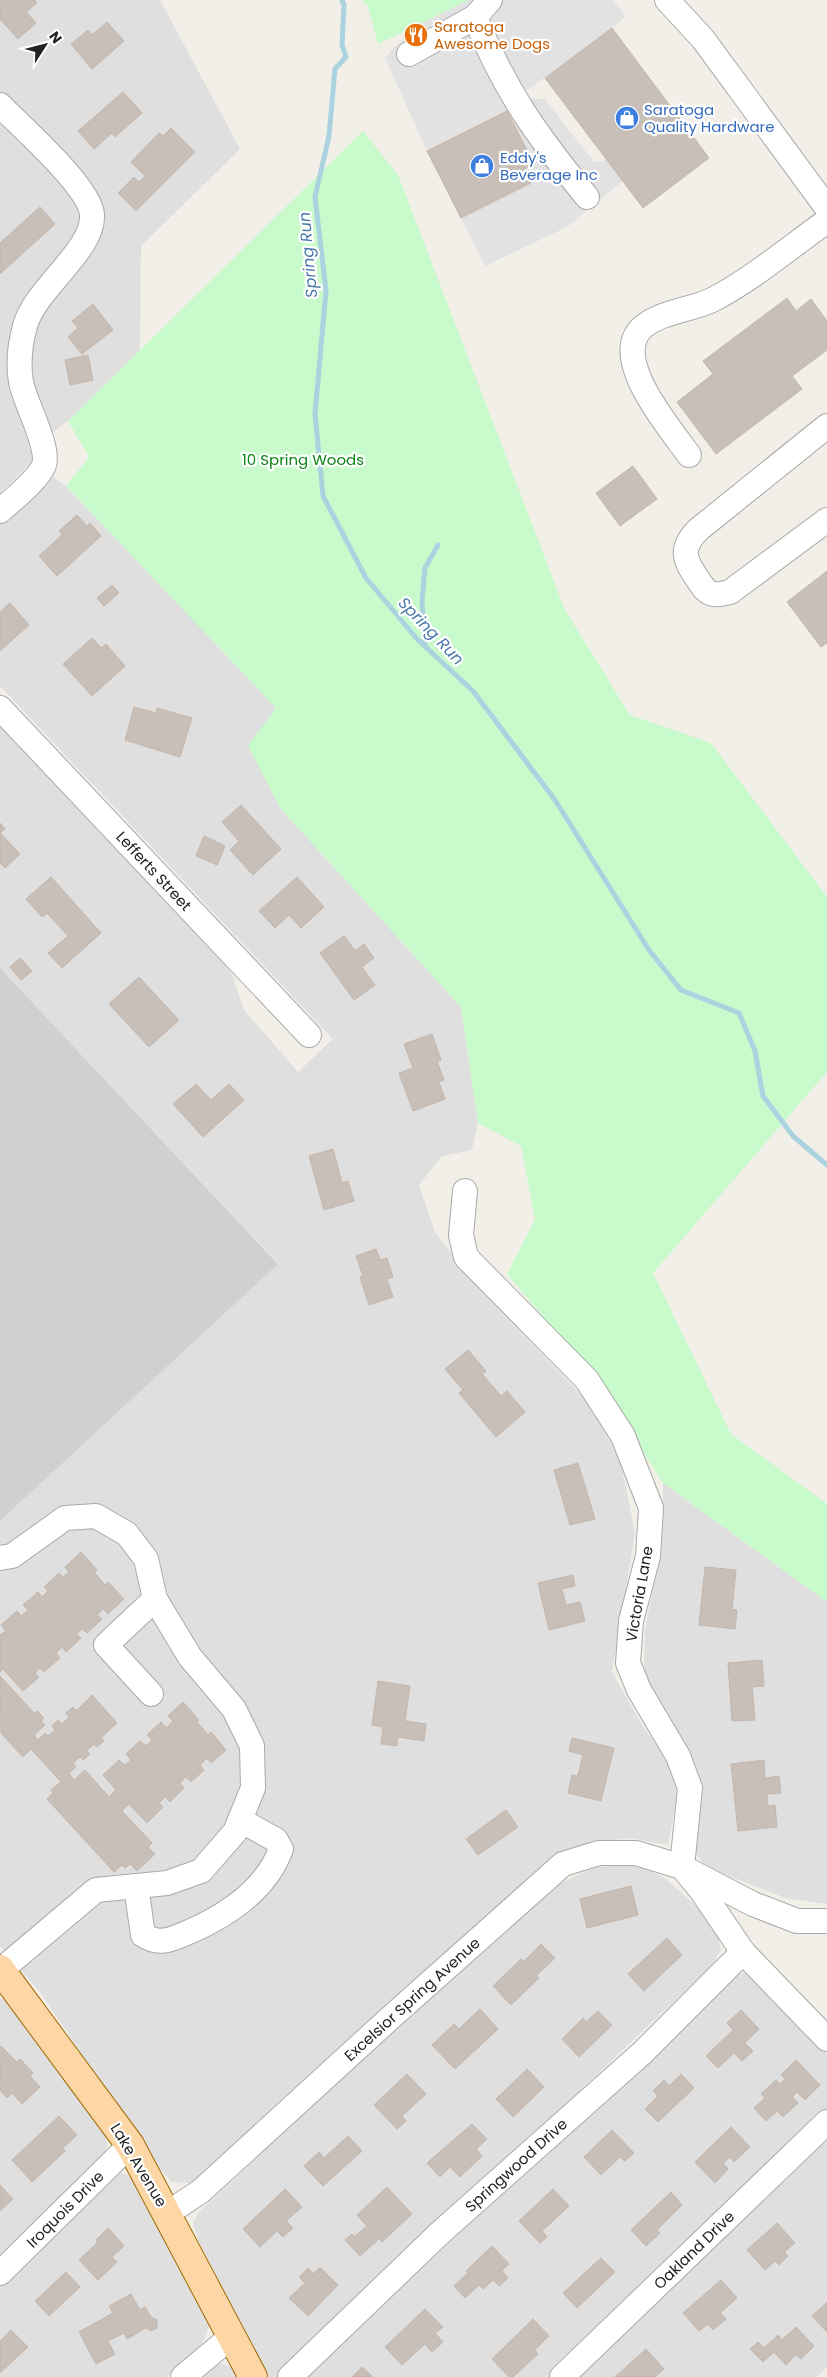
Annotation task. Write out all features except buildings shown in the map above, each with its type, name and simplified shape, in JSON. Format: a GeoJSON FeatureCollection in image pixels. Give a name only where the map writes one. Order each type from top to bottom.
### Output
{"type":"FeatureCollection","features":[{"type":"Feature","properties":{"kind":"main road","name":"Lake Avenue"},"geometry":{"type":"LineString","coordinates":[[2,1976],[130,2145],[168,2213],[252,2377]]}},
{"type":"Feature","properties":{"kind":"street"},"geometry":{"type":"LineString","coordinates":[[667,0],[703,40],[827,208]]}},
{"type":"Feature","properties":{"kind":"street"},"geometry":{"type":"LineString","coordinates":[[409,54],[483,9],[500,74],[526,118],[587,197]]}},
{"type":"Feature","properties":{"kind":"street"},"geometry":{"type":"LineString","coordinates":[[0,105],[74,182],[85,196],[92,214],[89,233],[73,257],[36,301],[26,323],[20,348],[21,381],[46,453],[44,466],[0,511]]}},
{"type":"Feature","properties":{"kind":"street"},"geometry":{"type":"LineString","coordinates":[[689,455],[654,405],[634,367],[631,351],[637,334],[644,326],[714,299],[827,221]]}},
{"type":"Feature","properties":{"kind":"street"},"geometry":{"type":"LineString","coordinates":[[827,426],[690,537],[686,549],[686,563],[707,591],[715,594],[730,592],[827,520]]}},
{"type":"Feature","properties":{"kind":"street","name":"Lefferts Street"},"geometry":{"type":"LineString","coordinates":[[0,708],[309,1035]]}},
{"type":"Feature","properties":{"kind":"street","name":"Victoria Lane"},"geometry":{"type":"LineString","coordinates":[[466,1191],[461,1235],[466,1257],[587,1380],[622,1436],[651,1508],[648,1556],[631,1621],[628,1662],[639,1690],[678,1756],[690,1788],[682,1867]]}},
{"type":"Feature","properties":{"kind":"street"},"geometry":{"type":"LineString","coordinates":[[0,1558],[12,1556],[65,1518],[96,1516],[127,1534],[146,1559],[155,1599],[190,1657],[234,1709],[252,1746],[253,1788],[234,1832],[201,1870],[167,1883],[96,1890],[2,1976]]}},
{"type":"Feature","properties":{"kind":"street"},"geometry":{"type":"LineString","coordinates":[[151,1694],[106,1645],[155,1599]]}},
{"type":"Feature","properties":{"kind":"street"},"geometry":{"type":"LineString","coordinates":[[136,1886],[143,1935],[152,1941],[165,1942],[216,1920],[237,1907],[252,1892],[277,1860],[281,1849],[276,1840],[240,1820]]}},
{"type":"Feature","properties":{"kind":"street","name":"Excelsior Spring Avenue"},"geometry":{"type":"LineString","coordinates":[[168,2213],[209,2184],[389,2019],[563,1864],[599,1853],[636,1853],[682,1867],[753,1904],[797,1921],[827,1921]]}},
{"type":"Feature","properties":{"kind":"street"},"geometry":{"type":"LineString","coordinates":[[682,1867],[701,1890],[743,1952],[827,2039]]}},
{"type":"Feature","properties":{"kind":"street","name":"Springwood Drive"},"geometry":{"type":"LineString","coordinates":[[290,2377],[441,2232],[641,2054],[743,1952]]}},
{"type":"Feature","properties":{"kind":"street","name":"Oakland Drive"},"geometry":{"type":"LineString","coordinates":[[562,2377],[827,2122]]}},
{"type":"Feature","properties":{"kind":"street","name":"Iroquois Drive"},"geometry":{"type":"LineString","coordinates":[[0,2273],[130,2145]]}},
{"type":"Feature","properties":{"kind":"street"},"geometry":{"type":"LineString","coordinates":[[183,2377],[232,2336]]}},
{"type":"Feature","properties":{"kind":"shaded area"},"geometry":{"type":"Polygon","coordinates":[[[0,0],[160,0],[240,149],[141,246],[140,350],[68,421],[50,434],[31,382],[30,346],[40,312],[83,260],[81,179],[0,93],[0,0]]]}},
{"type":"Feature","properties":{"kind":"shaded area"},"geometry":{"type":"Polygon","coordinates":[[[469,0],[613,0],[626,16],[525,92],[528,99],[545,99],[594,162],[601,162],[606,159],[623,181],[567,227],[485,266],[461,218],[531,183],[524,169],[534,164],[507,111],[427,151],[385,58],[393,48],[423,23],[469,0]]]}},
{"type":"Feature","properties":{"kind":"shaded area"},"geometry":{"type":"Polygon","coordinates":[[[0,117],[76,198],[83,222],[67,253],[19,313],[36,450],[35,459],[0,493],[0,117]]]}},
{"type":"Feature","properties":{"kind":"shaded area"},"geometry":{"type":"Polygon","coordinates":[[[49,474],[66,486],[277,708],[280,808],[461,1007],[478,1123],[472,1150],[442,1156],[419,1185],[435,1232],[479,1289],[587,1401],[620,1458],[635,1533],[612,1672],[642,1725],[666,1757],[678,1793],[668,1845],[629,1838],[595,1843],[562,1853],[479,1922],[221,2160],[190,2183],[172,2182],[157,2166],[40,1992],[0,1946],[0,1521],[278,1263],[0,968],[0,721],[211,945],[231,972],[244,1010],[298,1072],[333,1039],[0,686],[0,523],[49,474]]]}},
{"type":"Feature","properties":{"kind":"shaded area"},"geometry":{"type":"Polygon","coordinates":[[[0,968],[278,1264],[0,1521],[0,968]]]}},
{"type":"Feature","properties":{"kind":"shaded area"},"geometry":{"type":"Polygon","coordinates":[[[663,1483],[827,1602],[827,1904],[785,1898],[717,1871],[702,1862],[693,1849],[695,1771],[682,1738],[659,1709],[644,1675],[645,1629],[662,1544],[663,1483]]]}},
{"type":"Feature","properties":{"kind":"shaded area"},"geometry":{"type":"Polygon","coordinates":[[[622,1864],[646,1868],[666,1879],[697,1907],[717,1933],[721,1950],[712,1965],[358,2302],[276,2377],[269,2377],[198,2240],[193,2223],[199,2212],[439,1988],[561,1883],[593,1868],[622,1864]]]}},
{"type":"Feature","properties":{"kind":"shaded area"},"geometry":{"type":"Polygon","coordinates":[[[745,1973],[755,1979],[827,2054],[827,2113],[549,2377],[306,2377],[733,1976],[745,1973]]]}},
{"type":"Feature","properties":{"kind":"shaded area"},"geometry":{"type":"Polygon","coordinates":[[[4,1998],[11,2003],[107,2132],[107,2148],[100,2160],[0,2254],[0,1999],[4,1998]]]}},
{"type":"Feature","properties":{"kind":"shaded area"},"geometry":{"type":"Polygon","coordinates":[[[827,2138],[827,2367],[817,2377],[574,2377],[827,2138]]]}},
{"type":"Feature","properties":{"kind":"shaded area"},"geometry":{"type":"Polygon","coordinates":[[[121,2173],[128,2175],[135,2183],[209,2323],[206,2336],[200,2346],[167,2377],[0,2377],[0,2283],[111,2179],[121,2173]]]}},
{"type":"Feature","properties":{"kind":"shaded area"},"geometry":{"type":"Polygon","coordinates":[[[217,2363],[231,2366],[238,2377],[194,2377],[217,2363]]]}},
{"type":"Feature","properties":{"kind":"green space"},"geometry":{"type":"Polygon","coordinates":[[[362,0],[469,0],[378,44],[368,7],[362,0]]]}},
{"type":"Feature","properties":{"kind":"green space","name":"10 Spring Woods"},"geometry":{"type":"Polygon","coordinates":[[[363,131],[398,175],[565,610],[630,715],[711,743],[827,897],[827,1072],[653,1273],[731,1434],[827,1504],[827,1602],[663,1483],[596,1379],[507,1274],[535,1219],[521,1146],[478,1123],[461,1007],[280,808],[248,746],[276,708],[66,486],[89,457],[68,421],[363,131]]]}},
{"type":"Feature","properties":{"kind":"waterway","name":"Spring Run"},"geometry":{"type":"LineString","coordinates":[[342,0],[344,5],[342,45],[346,57],[335,69],[329,136],[315,197],[326,291],[315,414],[323,496],[366,578],[417,639],[473,691],[555,800],[649,950],[681,990],[739,1013],[755,1051],[763,1096],[793,1136],[827,1165]]}},
{"type":"Feature","properties":{"kind":"waterway"},"geometry":{"type":"LineString","coordinates":[[425,646],[422,600],[425,568],[438,545]]}},
{"type":"Feature","properties":{"kind":"place","name":"Saratoga Awesome Dogs"},"geometry":{"type":"Point","coordinates":[416,35]}},
{"type":"Feature","properties":{"kind":"place","name":"Saratoga Quality Hardware"},"geometry":{"type":"Point","coordinates":[627,118]}},
{"type":"Feature","properties":{"kind":"place","name":"Eddy's Beverage Inc"},"geometry":{"type":"Point","coordinates":[482,166]}}]}
